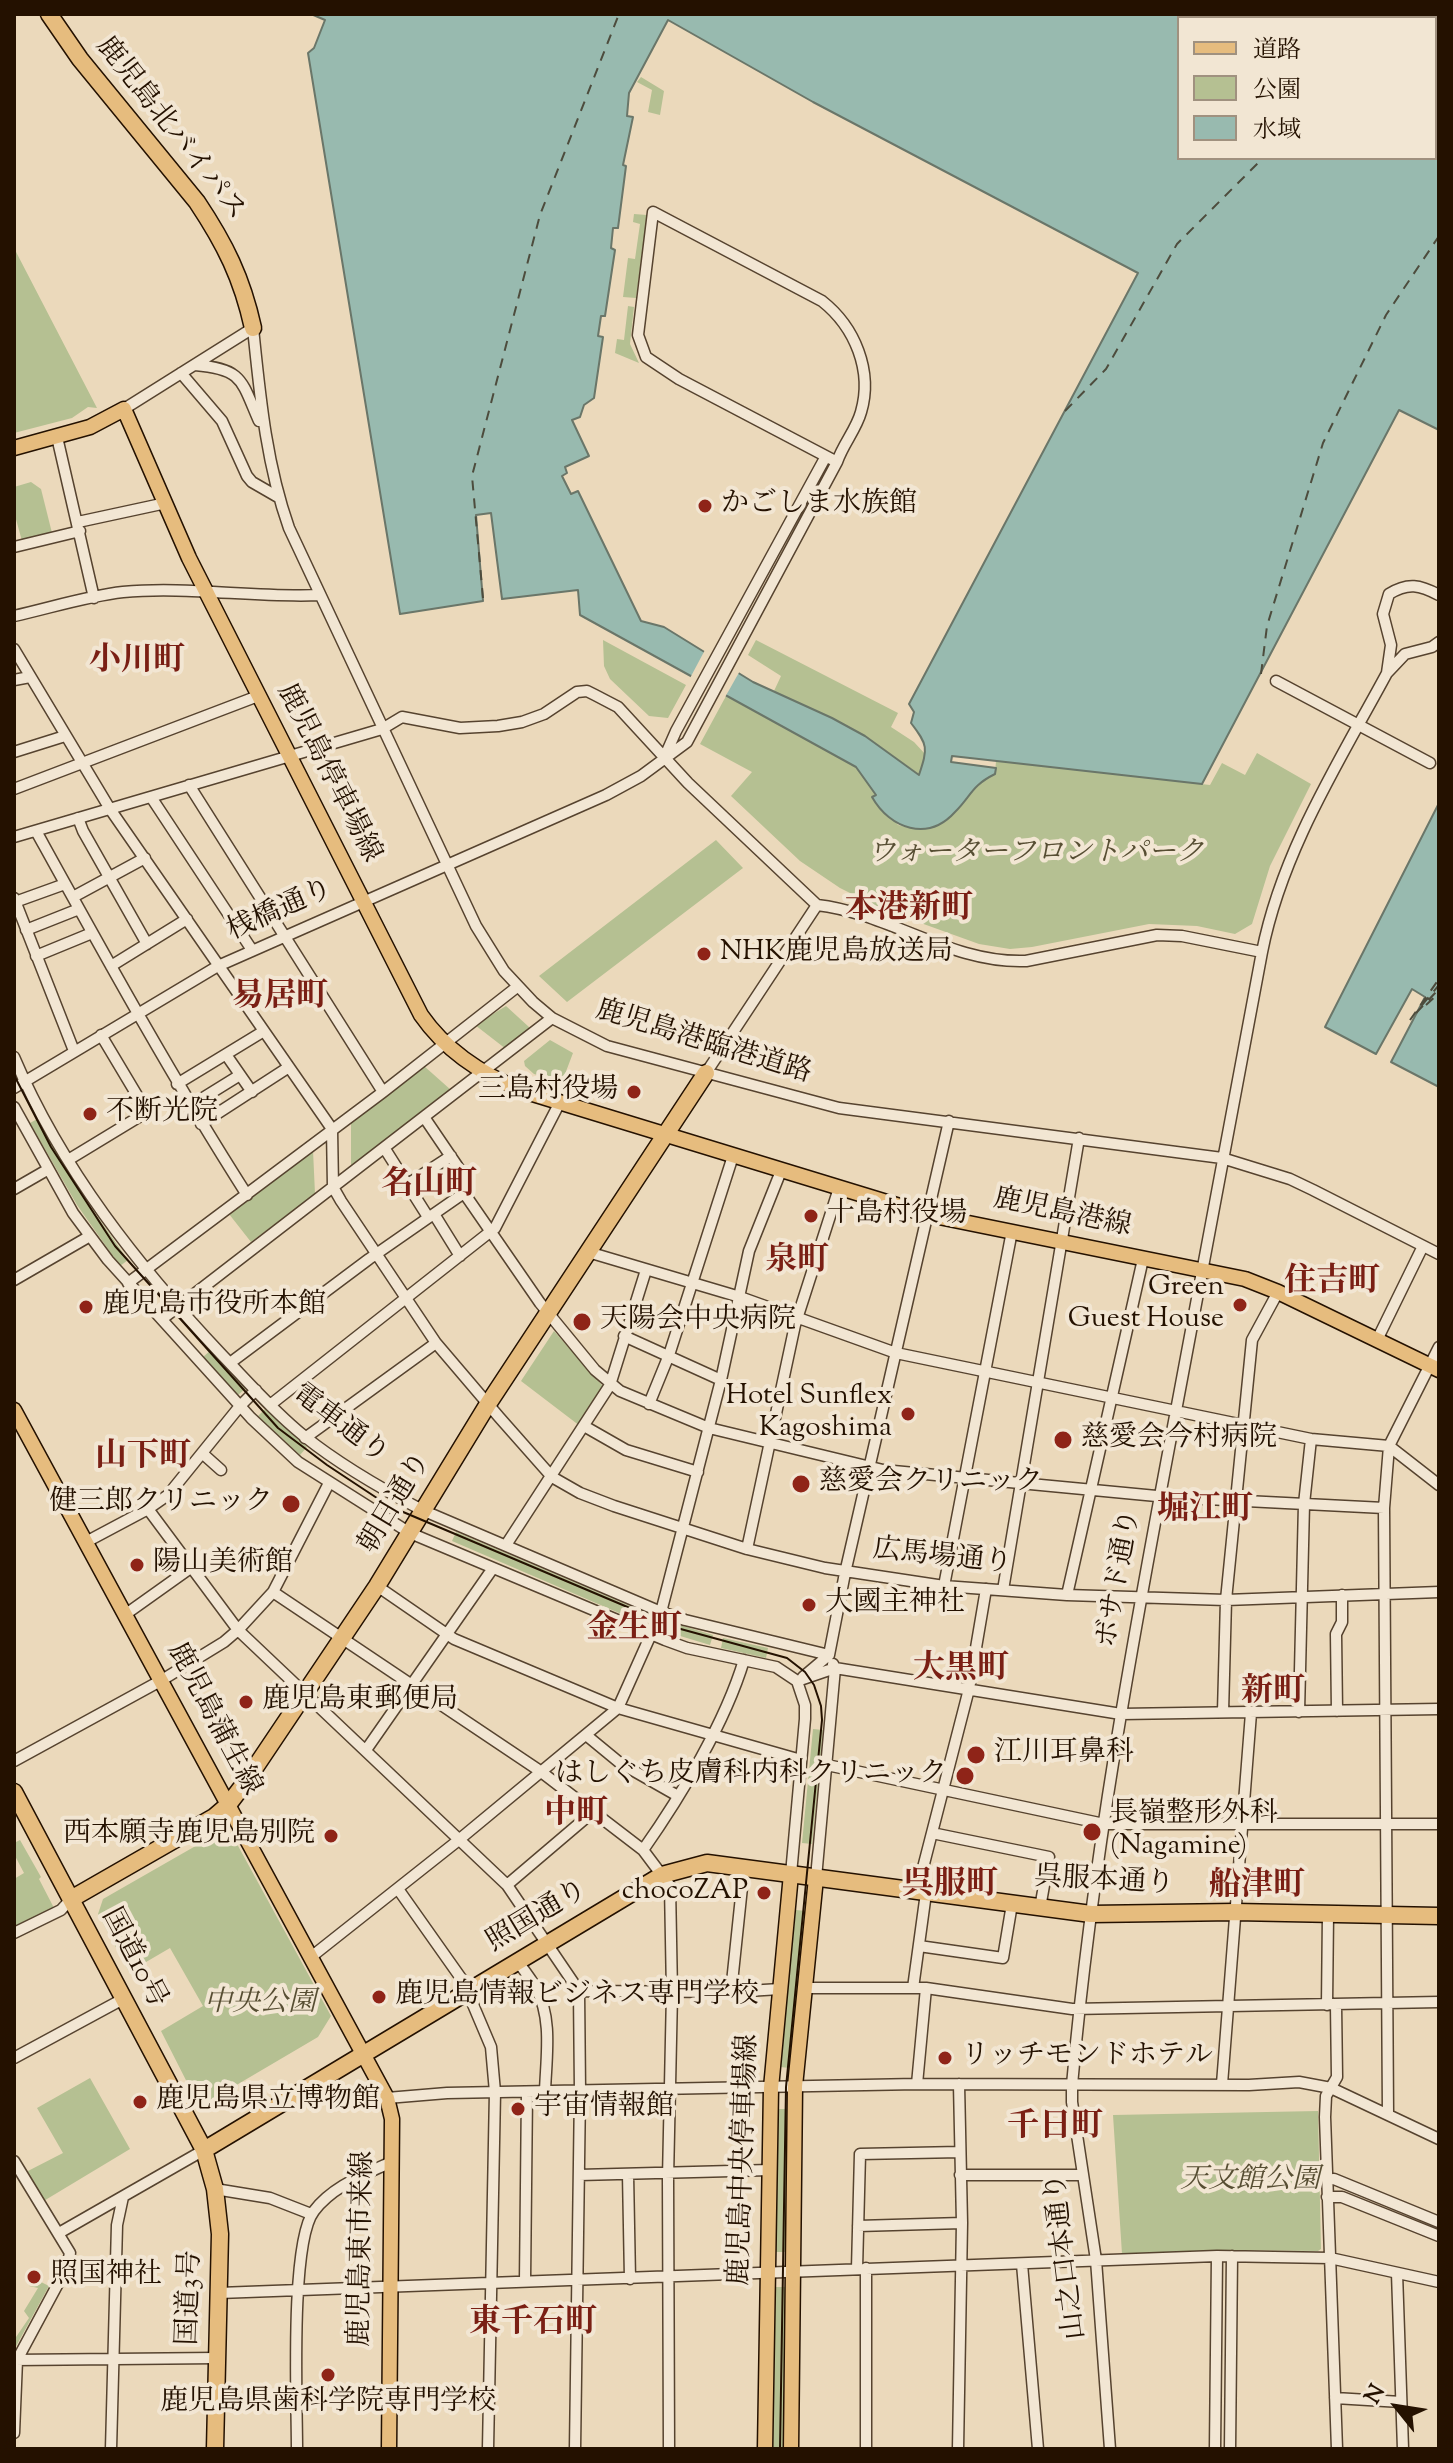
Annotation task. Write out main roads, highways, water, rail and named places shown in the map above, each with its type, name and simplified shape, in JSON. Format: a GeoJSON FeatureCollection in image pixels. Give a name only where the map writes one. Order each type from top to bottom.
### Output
{"type":"FeatureCollection","features":[{"type":"Feature","properties":{"kind":"highway","name":"鹿児島北バイパス"},"geometry":{"type":"LineString","coordinates":[[49,14],[80,59],[204,212],[233,261],[253,328]]}},
{"type":"Feature","properties":{"kind":"highway","name":"朝日通り"},"geometry":{"type":"LineString","coordinates":[[71,1899],[214,1817],[228,1805],[377,1586],[488,1404],[706,1073]]}},
{"type":"Feature","properties":{"kind":"highway","name":"国道10号"},"geometry":{"type":"LineString","coordinates":[[14,1792],[204,2150]]}},
{"type":"Feature","properties":{"kind":"highway","name":"照国通り"},"geometry":{"type":"LineString","coordinates":[[204,2150],[662,1875],[707,1863],[816,1878]]}},
{"type":"Feature","properties":{"kind":"highway","name":"呉服本通り"},"geometry":{"type":"LineString","coordinates":[[816,1878],[1091,1914],[1235,1912],[1439,1916]]}},
{"type":"Feature","properties":{"kind":"highway","name":"国道3号"},"geometry":{"type":"LineString","coordinates":[[204,2150],[215,2189],[220,2234],[215,2449]]}},
{"type":"Feature","properties":{"kind":"main road","name":"鹿児島停車場線"},"geometry":{"type":"LineString","coordinates":[[14,448],[90,427],[124,409],[206,591],[421,1015],[445,1043],[484,1072],[511,1086],[665,1134]]}},
{"type":"Feature","properties":{"kind":"main road","name":"鹿児島港線"},"geometry":{"type":"LineString","coordinates":[[665,1134],[929,1215],[1245,1279],[1434,1368]]}},
{"type":"Feature","properties":{"kind":"main road","name":"鹿児島蒲生線"},"geometry":{"type":"LineString","coordinates":[[14,1410],[20,1434],[86,1542],[365,2055]]}},
{"type":"Feature","properties":{"kind":"main road","name":"鹿児島中央停車場線"},"geometry":{"type":"LineString","coordinates":[[765,2449],[771,2088],[791,1874]]}},
{"type":"Feature","properties":{"kind":"main road","name":"鹿児島中央停車場線"},"geometry":{"type":"LineString","coordinates":[[791,2449],[795,2086],[816,1878]]}},
{"type":"Feature","properties":{"kind":"main road","name":"鹿児島東市来線"},"geometry":{"type":"LineString","coordinates":[[365,2055],[387,2098],[392,2119],[389,2449]]}},
{"type":"Feature","properties":{"kind":"water"},"geometry":{"type":"Polygon","coordinates":[[[311,14],[1439,14],[1439,430],[1399,410],[1202,784],[952,756],[951,762],[996,768],[995,774],[976,787],[944,821],[933,827],[910,828],[899,824],[880,808],[872,797],[876,795],[856,767],[580,615],[578,590],[502,599],[491,513],[476,515],[483,601],[400,614],[308,53],[314,48],[325,20],[311,14]],[[668,20],[629,93],[627,116],[633,117],[623,165],[626,166],[618,228],[613,228],[611,248],[615,250],[605,316],[601,316],[598,336],[603,337],[594,398],[584,405],[580,417],[572,420],[589,456],[565,467],[567,473],[562,476],[571,494],[578,491],[641,621],[664,627],[753,682],[865,736],[919,775],[925,747],[911,723],[914,712],[909,704],[1138,273],[813,102],[668,20]]]}},
{"type":"Feature","properties":{"kind":"water"},"geometry":{"type":"Polygon","coordinates":[[[1439,803],[1439,1087],[1391,1062],[1425,997],[1412,989],[1376,1054],[1325,1027],[1439,803]]]}},
{"type":"Feature","properties":{"kind":"tram line"},"geometry":{"type":"LineString","coordinates":[[14,1075],[51,1147],[115,1246],[278,1428],[389,1506],[677,1628],[787,1658],[805,1672],[814,1685],[822,1720],[786,2087],[780,2449]]}},
{"type":"Feature","properties":{"kind":"place","name":"かごしま水族館"},"geometry":{"type":"Point","coordinates":[705,506]}},
{"type":"Feature","properties":{"kind":"place","name":"NHK鹿児島放送局"},"geometry":{"type":"Point","coordinates":[704,954]}},
{"type":"Feature","properties":{"kind":"place","name":"三島村役場"},"geometry":{"type":"Point","coordinates":[634,1092]}},
{"type":"Feature","properties":{"kind":"place","name":"不断光院"},"geometry":{"type":"Point","coordinates":[90,1114]}},
{"type":"Feature","properties":{"kind":"place","name":"十島村役場"},"geometry":{"type":"Point","coordinates":[811,1216]}},
{"type":"Feature","properties":{"kind":"place","name":"Green Guest House"},"geometry":{"type":"Point","coordinates":[1240,1305]}},
{"type":"Feature","properties":{"kind":"place","name":"鹿児島市役所本館"},"geometry":{"type":"Point","coordinates":[86,1307]}},
{"type":"Feature","properties":{"kind":"place","name":"天陽会中央病院"},"geometry":{"type":"Point","coordinates":[582,1322]}},
{"type":"Feature","properties":{"kind":"place","name":"Hotel Sunflex Kagoshima"},"geometry":{"type":"Point","coordinates":[908,1414]}},
{"type":"Feature","properties":{"kind":"place","name":"慈愛会今村病院"},"geometry":{"type":"Point","coordinates":[1063,1440]}},
{"type":"Feature","properties":{"kind":"place","name":"慈愛会クリニック"},"geometry":{"type":"Point","coordinates":[801,1484]}},
{"type":"Feature","properties":{"kind":"place","name":"健三郎クリニック"},"geometry":{"type":"Point","coordinates":[291,1504]}},
{"type":"Feature","properties":{"kind":"place","name":"陽山美術館"},"geometry":{"type":"Point","coordinates":[137,1565]}},
{"type":"Feature","properties":{"kind":"place","name":"大國主神社"},"geometry":{"type":"Point","coordinates":[809,1605]}},
{"type":"Feature","properties":{"kind":"place","name":"鹿児島東郵便局"},"geometry":{"type":"Point","coordinates":[246,1702]}},
{"type":"Feature","properties":{"kind":"place","name":"江川耳鼻科"},"geometry":{"type":"Point","coordinates":[976,1755]}},
{"type":"Feature","properties":{"kind":"place","name":"はしぐち皮膚科内科クリニック"},"geometry":{"type":"Point","coordinates":[965,1776]}},
{"type":"Feature","properties":{"kind":"place","name":"長嶺整形外科 (Nagamine)"},"geometry":{"type":"Point","coordinates":[1092,1832]}},
{"type":"Feature","properties":{"kind":"place","name":"西本願寺鹿児島別院"},"geometry":{"type":"Point","coordinates":[331,1836]}},
{"type":"Feature","properties":{"kind":"place","name":"chocoZAP"},"geometry":{"type":"Point","coordinates":[764,1893]}},
{"type":"Feature","properties":{"kind":"place","name":"鹿児島情報ビジネス専門学校"},"geometry":{"type":"Point","coordinates":[379,1997]}},
{"type":"Feature","properties":{"kind":"place","name":"リッチモンドホテル"},"geometry":{"type":"Point","coordinates":[945,2058]}},
{"type":"Feature","properties":{"kind":"place","name":"鹿児島県立博物館"},"geometry":{"type":"Point","coordinates":[140,2102]}},
{"type":"Feature","properties":{"kind":"place","name":"宇宙情報館"},"geometry":{"type":"Point","coordinates":[518,2109]}},
{"type":"Feature","properties":{"kind":"place","name":"照国神社"},"geometry":{"type":"Point","coordinates":[34,2277]}},
{"type":"Feature","properties":{"kind":"place","name":"鹿児島県歯科学院専門学校"},"geometry":{"type":"Point","coordinates":[328,2375]}},
{"type":"Feature","properties":{"kind":"district","name":"小川町"},"geometry":{"type":"Point","coordinates":[137,664]}},
{"type":"Feature","properties":{"kind":"district","name":"本港新町"},"geometry":{"type":"Point","coordinates":[909,912]}},
{"type":"Feature","properties":{"kind":"district","name":"易居町"},"geometry":{"type":"Point","coordinates":[280,1000]}},
{"type":"Feature","properties":{"kind":"district","name":"名山町"},"geometry":{"type":"Point","coordinates":[429,1188]}},
{"type":"Feature","properties":{"kind":"district","name":"泉町"},"geometry":{"type":"Point","coordinates":[797,1264]}},
{"type":"Feature","properties":{"kind":"district","name":"住吉町"},"geometry":{"type":"Point","coordinates":[1332,1285]}},
{"type":"Feature","properties":{"kind":"district","name":"山下町"},"geometry":{"type":"Point","coordinates":[143,1460]}},
{"type":"Feature","properties":{"kind":"district","name":"堀江町"},"geometry":{"type":"Point","coordinates":[1205,1513]}},
{"type":"Feature","properties":{"kind":"district","name":"金生町"},"geometry":{"type":"Point","coordinates":[634,1632]}},
{"type":"Feature","properties":{"kind":"district","name":"大黒町"},"geometry":{"type":"Point","coordinates":[961,1672]}},
{"type":"Feature","properties":{"kind":"district","name":"新町"},"geometry":{"type":"Point","coordinates":[1273,1695]}},
{"type":"Feature","properties":{"kind":"district","name":"中町"},"geometry":{"type":"Point","coordinates":[576,1817]}},
{"type":"Feature","properties":{"kind":"district","name":"呉服町"},"geometry":{"type":"Point","coordinates":[950,1888]}},
{"type":"Feature","properties":{"kind":"district","name":"船津町"},"geometry":{"type":"Point","coordinates":[1257,1889]}},
{"type":"Feature","properties":{"kind":"district","name":"千日町"},"geometry":{"type":"Point","coordinates":[1055,2130]}},
{"type":"Feature","properties":{"kind":"district","name":"東千石町"},"geometry":{"type":"Point","coordinates":[533,2326]}},
{"type":"Feature","properties":{"kind":"park label","name":"ウォーターフロントパーク"},"geometry":{"type":"Point","coordinates":[1036,855]}},
{"type":"Feature","properties":{"kind":"park label","name":"中央公園"},"geometry":{"type":"Point","coordinates":[260,2005]}},
{"type":"Feature","properties":{"kind":"park label","name":"天文館公園"},"geometry":{"type":"Point","coordinates":[1250,2182]}}]}
